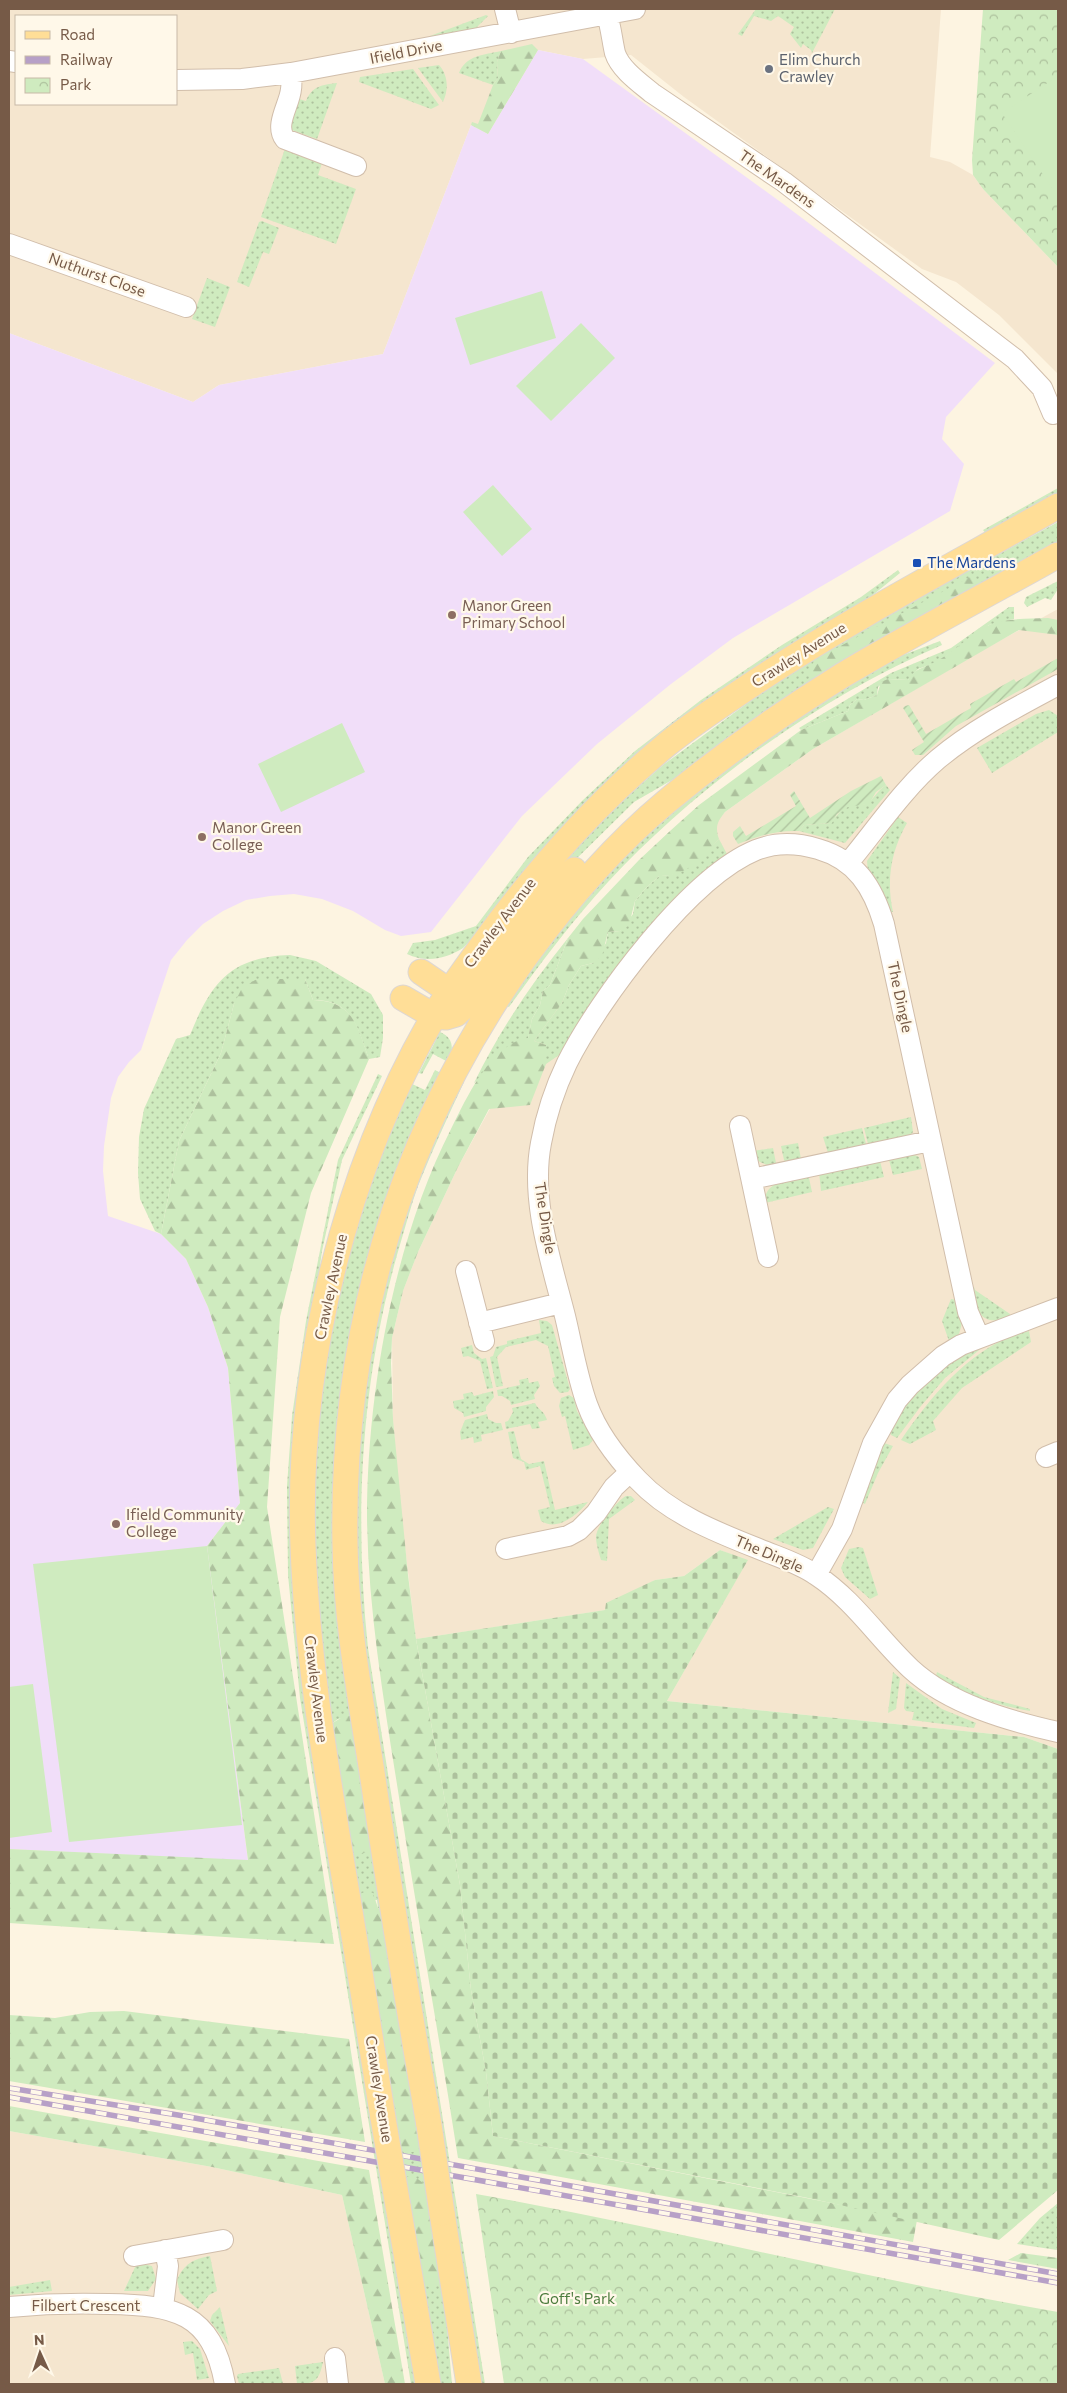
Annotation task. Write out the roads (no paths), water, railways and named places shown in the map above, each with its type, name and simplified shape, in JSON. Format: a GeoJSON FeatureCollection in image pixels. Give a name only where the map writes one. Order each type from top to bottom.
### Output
{"type":"FeatureCollection","features":[{"type":"Feature","properties":{"kind":"main road","name":"Crawley Avenue"},"geometry":{"type":"LineString","coordinates":[[428,2384],[328,1777],[310,1646],[303,1542],[304,1472],[313,1373],[342,1235],[355,1190],[376,1136],[434,1016],[456,1000],[473,959],[534,877],[585,820],[669,742],[792,658],[1058,506]]}},
{"type":"Feature","properties":{"kind":"main road"},"geometry":{"type":"LineString","coordinates":[[469,2384],[352,1647],[345,1544],[347,1441],[353,1386],[368,1303],[383,1245],[419,1141],[466,1049],[499,994],[558,912],[595,870],[665,803],[748,740],[845,674],[1058,554]]}},
{"type":"Feature","properties":{"kind":"main road"},"geometry":{"type":"LineString","coordinates":[[456,1000],[562,882],[632,816],[665,803]]}},
{"type":"Feature","properties":{"kind":"main road"},"geometry":{"type":"LineString","coordinates":[[466,1049],[467,1024],[456,1000],[421,972],[441,974],[451,972],[473,959]]}},
{"type":"Feature","properties":{"kind":"main road"},"geometry":{"type":"LineString","coordinates":[[404,998],[434,1016]]}},
{"type":"Feature","properties":{"kind":"street"},"geometry":{"type":"LineString","coordinates":[[505,9],[511,33]]}},
{"type":"Feature","properties":{"kind":"street","name":"Ifield Drive"},"geometry":{"type":"LineString","coordinates":[[178,80],[242,79],[291,73],[635,9]]}},
{"type":"Feature","properties":{"kind":"street","name":"The Mardens"},"geometry":{"type":"LineString","coordinates":[[607,14],[616,55],[623,66],[637,80],[652,93],[784,182],[1015,359],[1042,388],[1054,414]]}},
{"type":"Feature","properties":{"kind":"street"},"geometry":{"type":"LineString","coordinates":[[291,73],[291,90],[281,125],[285,139],[356,166]]}},
{"type":"Feature","properties":{"kind":"street","name":"Nuthurst Close"},"geometry":{"type":"LineString","coordinates":[[9,244],[186,307]]}},
{"type":"Feature","properties":{"kind":"street"},"geometry":{"type":"LineString","coordinates":[[849,862],[920,776],[938,759],[983,727],[1057,689]]}},
{"type":"Feature","properties":{"kind":"street","name":"The Dingle"},"geometry":{"type":"LineString","coordinates":[[979,1338],[968,1312],[882,915],[872,891],[849,862],[824,850],[791,844],[759,849],[741,858],[698,890],[628,970],[597,1013],[560,1078],[547,1116],[539,1154],[539,1195],[542,1221],[587,1405],[612,1450],[630,1472],[649,1491],[681,1514],[724,1536],[795,1563],[816,1575],[857,1609],[912,1669],[928,1681],[993,1714],[1058,1732]]}},
{"type":"Feature","properties":{"kind":"street"},"geometry":{"type":"LineString","coordinates":[[740,1126],[768,1257]]}},
{"type":"Feature","properties":{"kind":"street"},"geometry":{"type":"LineString","coordinates":[[752,1179],[930,1141]]}},
{"type":"Feature","properties":{"kind":"street"},"geometry":{"type":"LineString","coordinates":[[466,1271],[482,1332],[562,1303]]}},
{"type":"Feature","properties":{"kind":"street","name":"The Dingle"},"geometry":{"type":"LineString","coordinates":[[816,1575],[842,1529],[873,1442],[897,1400],[926,1370],[944,1356],[979,1338],[1058,1308]]}},
{"type":"Feature","properties":{"kind":"street"},"geometry":{"type":"LineString","coordinates":[[506,1548],[553,1539],[579,1530],[596,1513],[614,1486],[630,1472]]}},
{"type":"Feature","properties":{"kind":"street"},"geometry":{"type":"LineString","coordinates":[[134,2256],[223,2240]]}},
{"type":"Feature","properties":{"kind":"street","name":"Filbert Crescent"},"geometry":{"type":"LineString","coordinates":[[162,2307],[168,2266],[165,2250]]}},
{"type":"Feature","properties":{"kind":"street","name":"Filbert Crescent"},"geometry":{"type":"LineString","coordinates":[[9,2307],[69,2303],[162,2307],[183,2315],[201,2330],[213,2344],[220,2357],[225,2384]]}},
{"type":"Feature","properties":{"kind":"street"},"geometry":{"type":"LineString","coordinates":[[335,2358],[338,2384]]}},
{"type":"Feature","properties":{"kind":"railway"},"geometry":{"type":"LineString","coordinates":[[9,2088],[178,2115],[1058,2274]]}},
{"type":"Feature","properties":{"kind":"railway"},"geometry":{"type":"LineString","coordinates":[[9,2097],[1058,2283]]}},
{"type":"Feature","properties":{"kind":"place","name":"Elim Church Crawley"},"geometry":{"type":"Point","coordinates":[769,69]}},
{"type":"Feature","properties":{"kind":"place","name":"The Mardens"},"geometry":{"type":"Point","coordinates":[917,563]}},
{"type":"Feature","properties":{"kind":"place","name":"Manor Green Primary School"},"geometry":{"type":"Point","coordinates":[452,615]}},
{"type":"Feature","properties":{"kind":"place","name":"Manor Green College"},"geometry":{"type":"Point","coordinates":[202,837]}},
{"type":"Feature","properties":{"kind":"place","name":"Ifield Community College"},"geometry":{"type":"Point","coordinates":[116,1524]}},
{"type":"Feature","properties":{"kind":"park label","name":"Goff's Park"},"geometry":{"type":"Point","coordinates":[577,2299]}}]}
